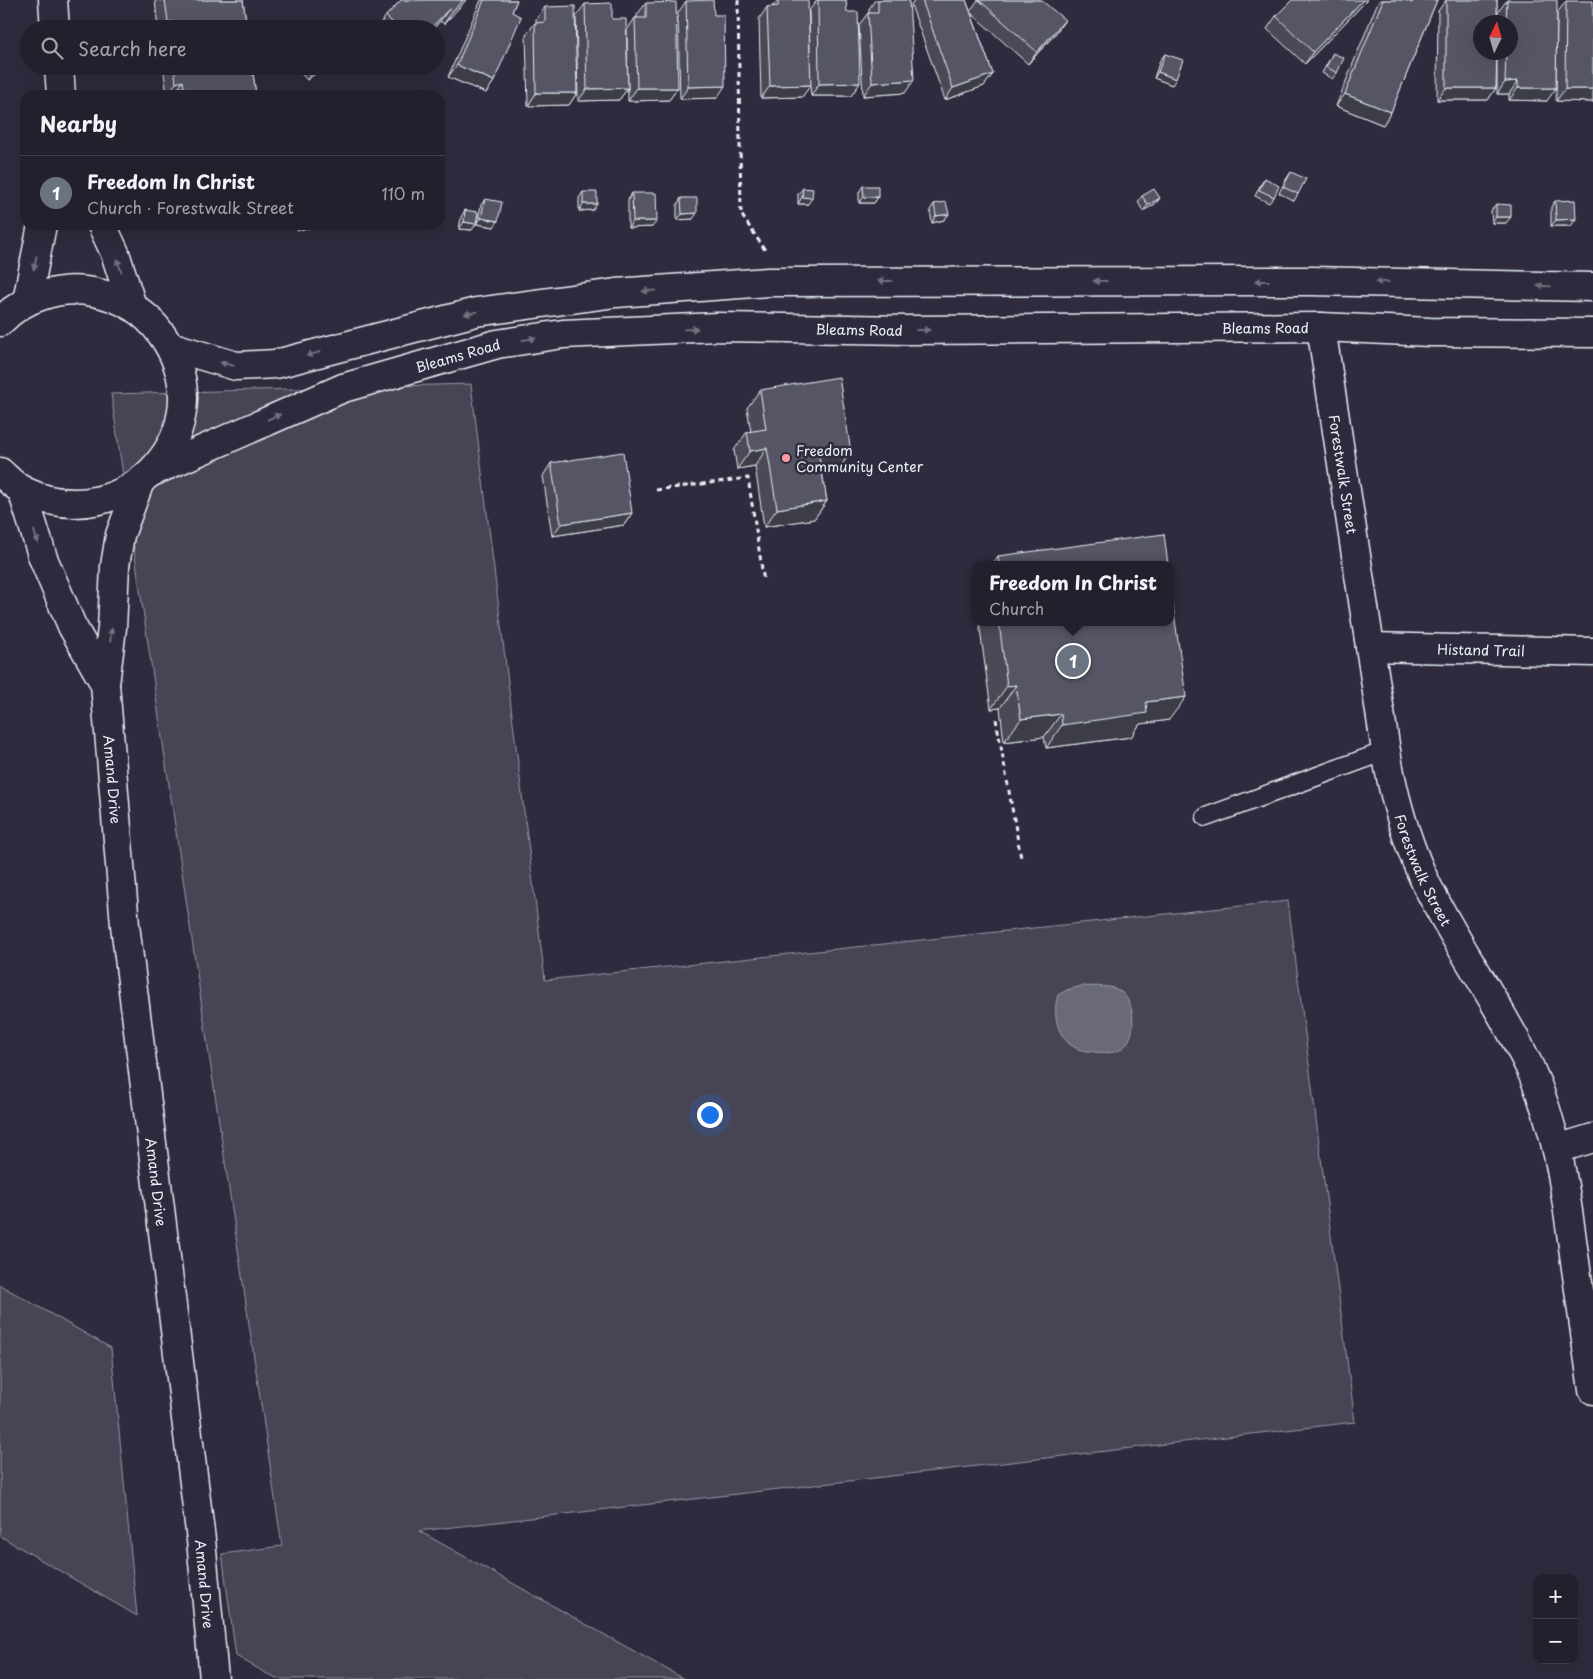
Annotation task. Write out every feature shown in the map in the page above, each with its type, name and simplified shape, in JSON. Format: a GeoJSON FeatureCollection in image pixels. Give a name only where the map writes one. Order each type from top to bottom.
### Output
{"type":"FeatureCollection","features":[{"type":"Feature","properties":{"kind":"main road"},"geometry":{"type":"LineString","coordinates":[[53,0],[55,20]]}},
{"type":"Feature","properties":{"kind":"main road"},"geometry":{"type":"LineString","coordinates":[[60,75],[61,90]]}},
{"type":"Feature","properties":{"kind":"main road"},"geometry":{"type":"LineString","coordinates":[[9,312],[40,230]]}},
{"type":"Feature","properties":{"kind":"main road"},"geometry":{"type":"LineString","coordinates":[[104,230],[132,306]]}},
{"type":"Feature","properties":{"kind":"main road"},"geometry":{"type":"LineString","coordinates":[[170,346],[236,366],[276,364],[476,312],[616,294],[768,282],[1311,281],[1593,287]]}},
{"type":"Feature","properties":{"kind":"main road"},"geometry":{"type":"LineString","coordinates":[[9,312],[53,292],[80,290],[107,294],[132,306],[154,324],[170,346],[182,378],[182,412],[172,445],[145,478]]}},
{"type":"Feature","properties":{"kind":"main road","name":"Bleams Road"},"geometry":{"type":"LineString","coordinates":[[0,472],[22,490],[51,501],[81,504],[111,498],[145,478],[344,388],[497,344],[563,334],[717,327],[918,330],[1321,327],[1430,332],[1593,333]]}},
{"type":"Feature","properties":{"kind":"main road","name":"Forestwalk Street"},"geometry":{"type":"LineString","coordinates":[[1321,327],[1386,751],[1396,801],[1408,840],[1423,877],[1530,1068],[1546,1108],[1557,1149],[1593,1390]]}},
{"type":"Feature","properties":{"kind":"main road","name":"Amand Drive"},"geometry":{"type":"LineString","coordinates":[[145,478],[120,535],[115,566],[112,628],[105,684],[125,926],[201,1540],[214,1679]]}},
{"type":"Feature","properties":{"kind":"main road","name":"Amand Drive"},"geometry":{"type":"LineString","coordinates":[[22,490],[43,558],[72,626],[105,684]]}},
{"type":"Feature","properties":{"kind":"main road","name":"Histand Trail"},"geometry":{"type":"LineString","coordinates":[[1370,647],[1593,652]]}},
{"type":"Feature","properties":{"kind":"main road"},"geometry":{"type":"LineString","coordinates":[[1557,1149],[1593,1138]]}},
{"type":"Feature","properties":{"kind":"lane"},"geometry":{"type":"LineString","coordinates":[[1206,817],[1386,751]]}},
{"type":"Feature","properties":{"kind":"path"},"geometry":{"type":"LineString","coordinates":[[738,0],[741,214],[764,248],[768,282]]}},
{"type":"Feature","properties":{"kind":"path"},"geometry":{"type":"LineString","coordinates":[[656,490],[748,478],[764,582]]}},
{"type":"Feature","properties":{"kind":"path"},"geometry":{"type":"LineString","coordinates":[[996,719],[1021,858]]}},
{"type":"Feature","properties":{"kind":"shaded area"},"geometry":{"type":"Polygon","coordinates":[[[471,384],[545,980],[1288,901],[1355,1422],[419,1531],[684,1679],[276,1679],[236,1656],[222,1554],[282,1546],[111,394],[471,384]]]}},
{"type":"Feature","properties":{"kind":"shaded area"},"geometry":{"type":"Polygon","coordinates":[[[0,1285],[111,1348],[137,1616],[0,1536],[0,1285]]]}},
{"type":"Feature","properties":{"kind":"water"},"geometry":{"type":"Polygon","coordinates":[[[1082,986],[1116,989],[1123,993],[1128,1000],[1133,1018],[1133,1027],[1127,1044],[1121,1049],[1108,1053],[1078,1049],[1070,1044],[1060,1032],[1056,1017],[1058,995],[1067,990],[1082,986]]]}},
{"type":"Feature","properties":{"kind":"building"},"geometry":{"type":"Polygon","coordinates":[[[165,0],[243,0],[246,20],[168,20],[165,0]]]}},
{"type":"Feature","properties":{"kind":"building"},"geometry":{"type":"Polygon","coordinates":[[[401,0],[463,0],[452,12],[449,9],[439,20],[390,20],[386,16],[401,0]]]}},
{"type":"Feature","properties":{"kind":"building"},"geometry":{"type":"Polygon","coordinates":[[[484,0],[517,0],[512,12],[521,17],[494,81],[457,65],[484,0]]]}},
{"type":"Feature","properties":{"kind":"building"},"geometry":{"type":"Polygon","coordinates":[[[713,0],[714,15],[724,15],[725,86],[688,87],[686,1],[713,0]]]}},
{"type":"Feature","properties":{"kind":"building"},"geometry":{"type":"Polygon","coordinates":[[[778,0],[808,0],[811,85],[770,86],[767,7],[778,6],[778,0]]]}},
{"type":"Feature","properties":{"kind":"building"},"geometry":{"type":"Polygon","coordinates":[[[818,0],[846,0],[847,12],[858,12],[860,83],[819,84],[818,0]]]}},
{"type":"Feature","properties":{"kind":"building"},"geometry":{"type":"Polygon","coordinates":[[[878,0],[909,0],[914,80],[872,83],[868,13],[878,13],[878,0]]]}},
{"type":"Feature","properties":{"kind":"building"},"geometry":{"type":"Polygon","coordinates":[[[922,0],[966,0],[993,74],[953,88],[922,0]]]}},
{"type":"Feature","properties":{"kind":"building"},"geometry":{"type":"Polygon","coordinates":[[[979,0],[1041,0],[1065,20],[1037,52],[979,0]]]}},
{"type":"Feature","properties":{"kind":"building"},"geometry":{"type":"Polygon","coordinates":[[[1292,0],[1363,0],[1313,52],[1276,16],[1292,0]]]}},
{"type":"Feature","properties":{"kind":"building"},"geometry":{"type":"Polygon","coordinates":[[[1383,0],[1405,0],[1412,3],[1414,0],[1437,0],[1391,112],[1345,94],[1383,0]]]}},
{"type":"Feature","properties":{"kind":"building"},"geometry":{"type":"Polygon","coordinates":[[[1446,0],[1497,0],[1497,15],[1473,15],[1473,60],[1497,60],[1496,88],[1446,88],[1446,0]]]}},
{"type":"Feature","properties":{"kind":"building"},"geometry":{"type":"Polygon","coordinates":[[[1507,0],[1557,0],[1556,88],[1518,88],[1518,81],[1505,82],[1506,60],[1518,60],[1518,15],[1506,15],[1507,0]]]}},
{"type":"Feature","properties":{"kind":"building"},"geometry":{"type":"Polygon","coordinates":[[[1566,1],[1593,1],[1593,89],[1565,89],[1566,1]]]}},
{"type":"Feature","properties":{"kind":"building"},"geometry":{"type":"Polygon","coordinates":[[[676,2],[678,88],[637,88],[635,18],[646,18],[646,3],[676,2]]]}},
{"type":"Feature","properties":{"kind":"building"},"geometry":{"type":"Polygon","coordinates":[[[612,3],[612,19],[626,19],[628,88],[587,89],[585,4],[612,3]]]}},
{"type":"Feature","properties":{"kind":"building"},"geometry":{"type":"Polygon","coordinates":[[[575,6],[577,93],[536,93],[535,23],[545,22],[545,7],[575,6]]]}},
{"type":"Feature","properties":{"kind":"building"},"geometry":{"type":"Polygon","coordinates":[[[1333,53],[1344,58],[1337,73],[1326,67],[1333,53]]]}},
{"type":"Feature","properties":{"kind":"building"},"geometry":{"type":"Polygon","coordinates":[[[1165,54],[1183,60],[1176,79],[1158,72],[1165,54]]]}},
{"type":"Feature","properties":{"kind":"building"},"geometry":{"type":"Polygon","coordinates":[[[175,75],[253,75],[255,90],[177,90],[177,88],[184,87],[183,81],[176,83],[175,75]]]}},
{"type":"Feature","properties":{"kind":"building"},"geometry":{"type":"Polygon","coordinates":[[[1291,172],[1306,179],[1298,194],[1283,187],[1291,172]]]}},
{"type":"Feature","properties":{"kind":"building"},"geometry":{"type":"Polygon","coordinates":[[[1265,178],[1279,186],[1274,197],[1259,190],[1265,178]]]}},
{"type":"Feature","properties":{"kind":"building"},"geometry":{"type":"Polygon","coordinates":[[[863,186],[878,186],[878,197],[864,197],[863,186]]]}},
{"type":"Feature","properties":{"kind":"building"},"geometry":{"type":"Polygon","coordinates":[[[803,188],[813,189],[812,198],[802,197],[803,188]]]}},
{"type":"Feature","properties":{"kind":"building"},"geometry":{"type":"Polygon","coordinates":[[[1154,189],[1160,198],[1148,205],[1142,196],[1154,189]]]}},
{"type":"Feature","properties":{"kind":"building"},"geometry":{"type":"Polygon","coordinates":[[[583,192],[597,192],[597,204],[583,204],[583,192]]]}},
{"type":"Feature","properties":{"kind":"building"},"geometry":{"type":"Polygon","coordinates":[[[632,193],[656,193],[657,221],[633,221],[632,193]]]}},
{"type":"Feature","properties":{"kind":"building"},"geometry":{"type":"Polygon","coordinates":[[[681,198],[697,198],[697,213],[682,214],[681,198]]]}},
{"type":"Feature","properties":{"kind":"building"},"geometry":{"type":"Polygon","coordinates":[[[485,199],[502,202],[498,221],[481,218],[485,199]]]}},
{"type":"Feature","properties":{"kind":"building"},"geometry":{"type":"Polygon","coordinates":[[[1575,200],[1576,219],[1556,220],[1555,201],[1575,200]]]}},
{"type":"Feature","properties":{"kind":"building"},"geometry":{"type":"Polygon","coordinates":[[[946,202],[949,214],[936,216],[934,204],[946,202]]]}},
{"type":"Feature","properties":{"kind":"building"},"geometry":{"type":"Polygon","coordinates":[[[1496,204],[1511,205],[1511,217],[1496,217],[1496,204]]]}},
{"type":"Feature","properties":{"kind":"building"},"geometry":{"type":"Polygon","coordinates":[[[465,210],[478,212],[476,224],[464,222],[465,210]]]}},
{"type":"Feature","properties":{"kind":"building","name":"Freedom Community Center"},"geometry":{"type":"Polygon","coordinates":[[[839,377],[851,452],[819,456],[827,501],[777,509],[767,448],[750,451],[747,432],[766,429],[760,390],[839,377]]]}},
{"type":"Feature","properties":{"kind":"building"},"geometry":{"type":"Polygon","coordinates":[[[623,452],[632,513],[561,524],[551,463],[623,452]]]}},
{"type":"Feature","properties":{"kind":"building"},"geometry":{"type":"Polygon","coordinates":[[[1164,534],[1167,561],[999,561],[998,556],[1164,534]]]}},
{"type":"Feature","properties":{"kind":"building"},"geometry":{"type":"Polygon","coordinates":[[[1174,613],[1186,697],[1146,702],[1147,713],[1062,725],[1061,714],[1021,719],[1016,685],[1007,686],[1000,626],[1174,626],[1174,613]]]}},
{"type":"Feature","properties":{"kind":"place","name":"Freedom Community Center"},"geometry":{"type":"Point","coordinates":[786,458]}},
{"type":"Feature","properties":{"kind":"place","name":"Freedom In Christ"},"geometry":{"type":"Point","coordinates":[1073,661]}}]}
